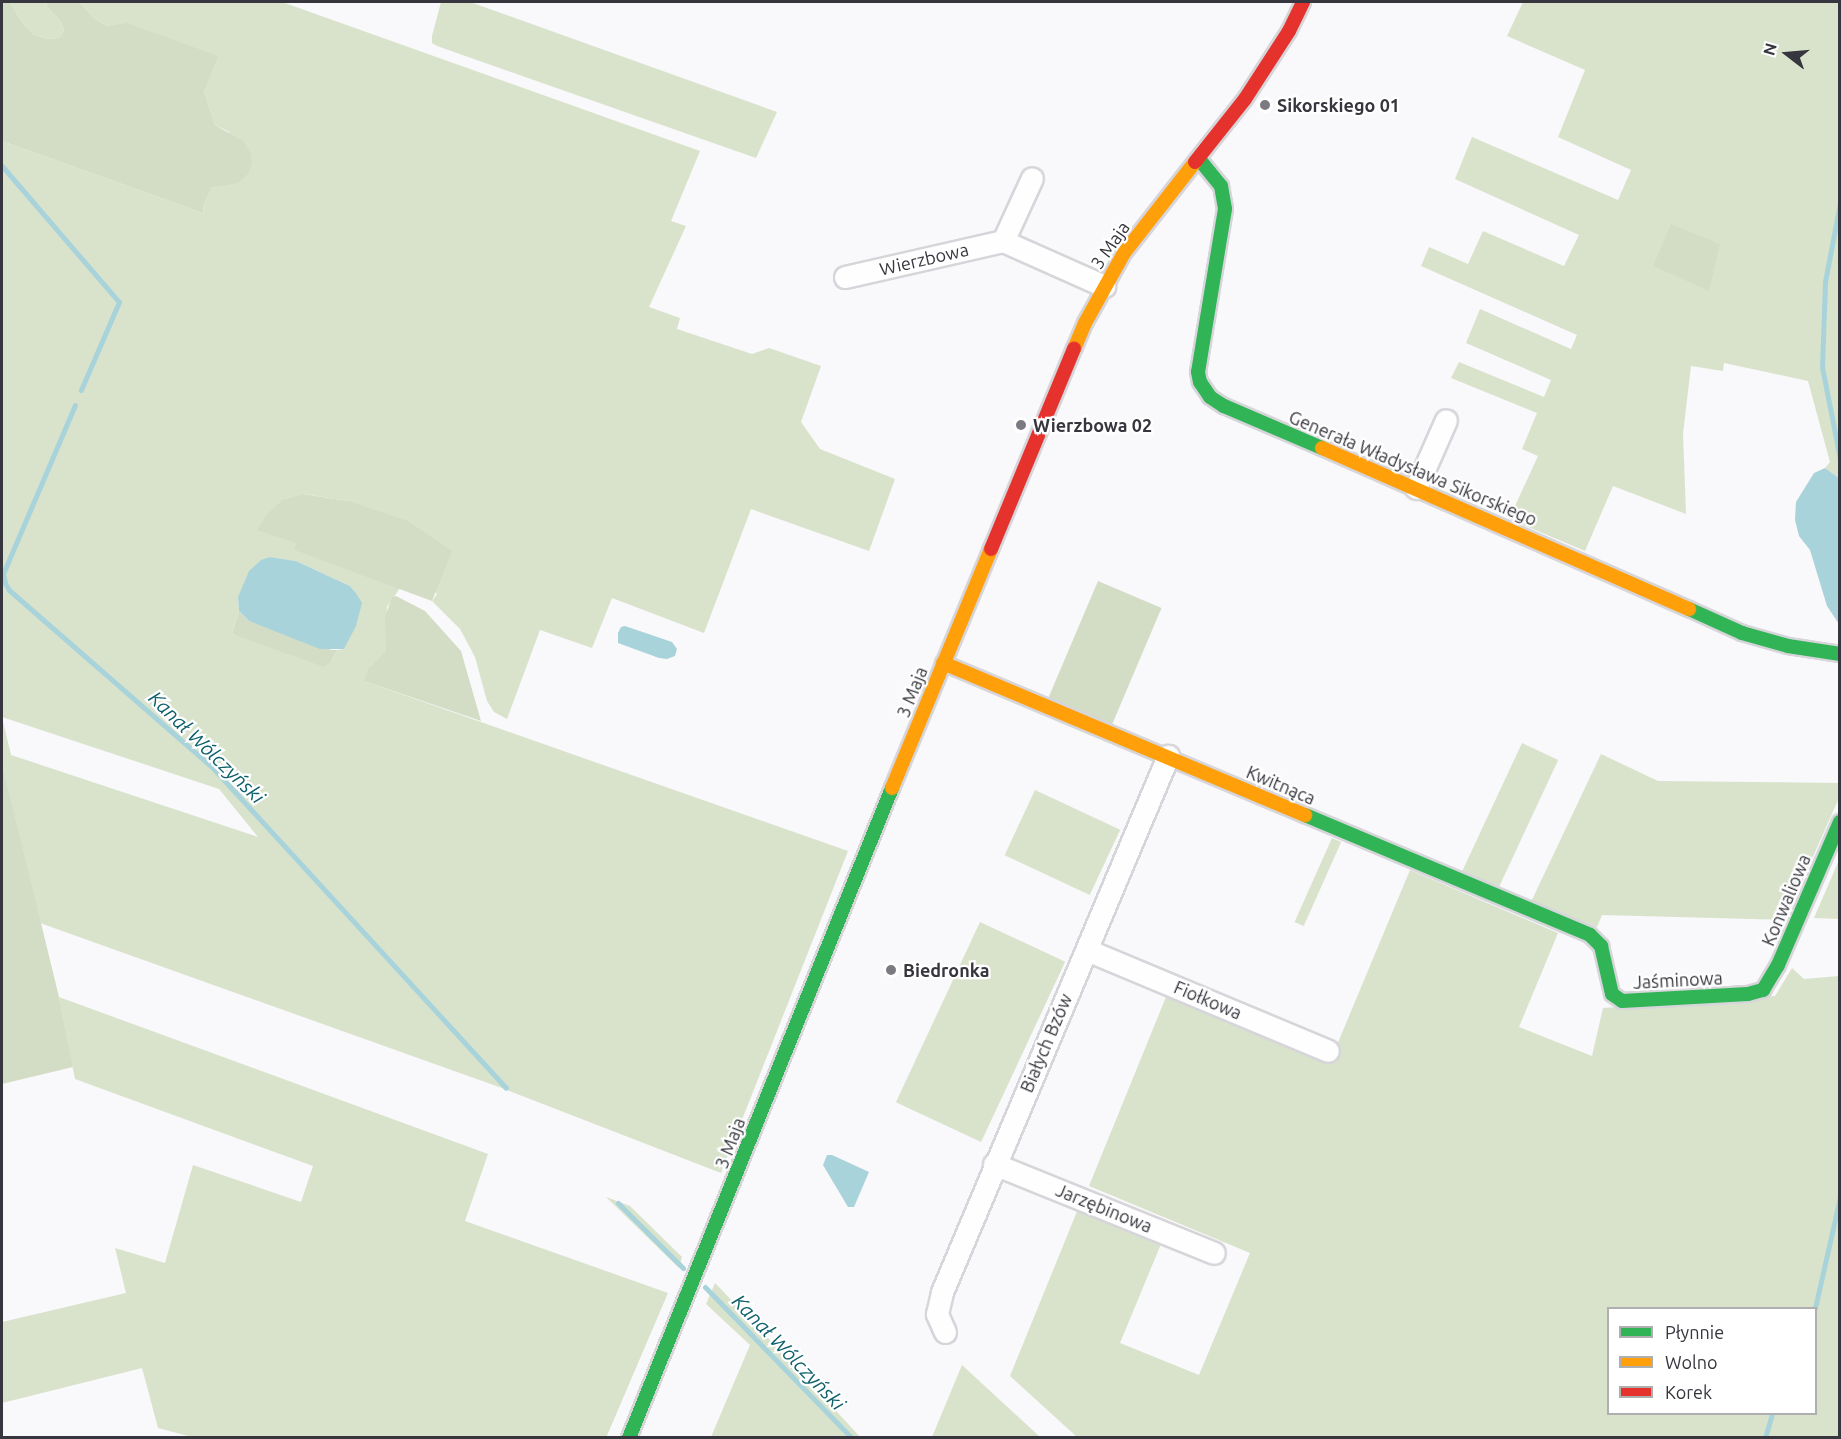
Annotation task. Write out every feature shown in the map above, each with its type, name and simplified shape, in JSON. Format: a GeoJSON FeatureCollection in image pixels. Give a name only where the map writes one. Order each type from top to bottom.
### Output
{"type":"FeatureCollection","features":[{"type":"Feature","properties":{"kind":"street","name":"3 Maja"},"geometry":{"type":"LineString","coordinates":[[629,1437],[1066,366],[1104,286],[1124,253],[1245,99],[1289,31],[1303,2]]}},
{"type":"Feature","properties":{"kind":"street","name":"Generała Władysława Sikorskiego"},"geometry":{"type":"LineString","coordinates":[[1199,159],[1221,186],[1225,209],[1218,266],[1199,363],[1200,382],[1204,390],[1224,406],[1416,488],[1742,633],[1788,646],[1839,654]]}},
{"type":"Feature","properties":{"kind":"street"},"geometry":{"type":"LineString","coordinates":[[1032,178],[1003,241],[1104,286]]}},
{"type":"Feature","properties":{"kind":"street","name":"Wierzbowa"},"geometry":{"type":"LineString","coordinates":[[844,277],[1003,241]]}},
{"type":"Feature","properties":{"kind":"street"},"geometry":{"type":"LineString","coordinates":[[1416,488],[1446,420]]}},
{"type":"Feature","properties":{"kind":"street","name":"Kwitnąca"},"geometry":{"type":"LineString","coordinates":[[943,663],[1590,935],[1600,946],[1607,981]]}},
{"type":"Feature","properties":{"kind":"street","name":"Białych Bzów"},"geometry":{"type":"LineString","coordinates":[[945,1332],[937,1314],[942,1292],[994,1164],[1168,756]]}},
{"type":"Feature","properties":{"kind":"street","name":"Konwaliowa"},"geometry":{"type":"LineString","coordinates":[[1763,990],[1778,965],[1839,822]]}},
{"type":"Feature","properties":{"kind":"street","name":"Fiołkowa"},"geometry":{"type":"LineString","coordinates":[[1087,950],[1328,1051]]}},
{"type":"Feature","properties":{"kind":"street","name":"Jaśminowa"},"geometry":{"type":"LineString","coordinates":[[1607,981],[1612,994],[1622,1001],[1748,994],[1763,990]]}},
{"type":"Feature","properties":{"kind":"street","name":"Jarzębinowa"},"geometry":{"type":"LineString","coordinates":[[994,1164],[1214,1253]]}},
{"type":"Feature","properties":{"kind":"green space"},"geometry":{"type":"Polygon","coordinates":[[[2,2],[10,2],[21,21],[33,34],[47,39],[59,38],[64,30],[61,22],[47,7],[46,2],[79,2],[95,19],[108,26],[127,23],[218,56],[204,91],[215,125],[243,141],[250,152],[252,163],[248,174],[238,183],[212,188],[204,204],[203,213],[2,141],[2,2]]]}},
{"type":"Feature","properties":{"kind":"green space"},"geometry":{"type":"Polygon","coordinates":[[[10,2],[46,2],[47,7],[61,22],[64,30],[59,38],[47,39],[33,34],[21,21],[10,2]]]}},
{"type":"Feature","properties":{"kind":"green space"},"geometry":{"type":"Polygon","coordinates":[[[79,2],[282,2],[700,151],[671,221],[686,226],[649,307],[680,318],[677,329],[752,354],[769,348],[821,366],[801,422],[820,449],[895,479],[869,551],[751,509],[704,633],[612,598],[592,648],[540,630],[507,719],[494,712],[487,701],[475,657],[460,629],[432,601],[437,594],[348,501],[304,494],[284,499],[296,543],[295,550],[400,588],[387,607],[386,651],[379,661],[372,665],[364,681],[848,851],[721,1173],[499,1087],[40,923],[2,763],[2,717],[2,141],[203,213],[204,204],[212,188],[231,184],[229,132],[215,125],[204,91],[119,26],[108,26],[95,19],[79,2]],[[270,557],[238,597],[239,611],[232,634],[331,662],[337,650],[344,649],[356,593],[350,586],[296,561],[270,557]],[[2,717],[11,755],[258,837],[219,789],[2,717]]]}},
{"type":"Feature","properties":{"kind":"green space"},"geometry":{"type":"Polygon","coordinates":[[[441,2],[470,2],[777,112],[756,158],[437,46],[432,43],[432,36],[441,2]]]}},
{"type":"Feature","properties":{"kind":"green space"},"geometry":{"type":"Polygon","coordinates":[[[1523,2],[1839,2],[1839,478],[1825,468],[1830,462],[1808,381],[1724,363],[1723,371],[1691,366],[1683,434],[1686,514],[1613,486],[1585,551],[1509,519],[1538,456],[1522,449],[1537,413],[1451,378],[1459,362],[1544,397],[1551,380],[1466,343],[1480,309],[1571,349],[1577,335],[1421,266],[1429,247],[1468,264],[1483,231],[1564,266],[1579,235],[1455,179],[1472,137],[1618,200],[1631,170],[1558,137],[1585,70],[1507,36],[1523,2]]]}},
{"type":"Feature","properties":{"kind":"green space"},"geometry":{"type":"Polygon","coordinates":[[[1671,224],[1720,244],[1709,291],[1653,266],[1671,224]]]}},
{"type":"Feature","properties":{"kind":"green space"},"geometry":{"type":"Polygon","coordinates":[[[303,494],[348,501],[408,521],[452,551],[432,601],[294,550],[296,543],[257,530],[267,514],[284,499],[303,494]]]}},
{"type":"Feature","properties":{"kind":"green space"},"geometry":{"type":"Polygon","coordinates":[[[1098,581],[1162,608],[1111,727],[1048,700],[1098,581]]]}},
{"type":"Feature","properties":{"kind":"green space"},"geometry":{"type":"Polygon","coordinates":[[[396,596],[425,611],[461,651],[481,721],[364,681],[368,669],[386,651],[385,617],[392,597],[396,596]]]}},
{"type":"Feature","properties":{"kind":"green space"},"geometry":{"type":"Polygon","coordinates":[[[239,611],[249,621],[337,650],[331,662],[324,667],[232,634],[239,611]]]}},
{"type":"Feature","properties":{"kind":"green space"},"geometry":{"type":"Polygon","coordinates":[[[1522,743],[1558,760],[1495,895],[1459,878],[1522,743]]]}},
{"type":"Feature","properties":{"kind":"green space"},"geometry":{"type":"Polygon","coordinates":[[[1601,754],[1658,781],[1839,783],[1839,798],[1785,920],[1602,915],[1597,927],[1531,902],[1601,754]]]}},
{"type":"Feature","properties":{"kind":"green space"},"geometry":{"type":"Polygon","coordinates":[[[2,763],[59,997],[73,1067],[2,1084],[2,763]]]}},
{"type":"Feature","properties":{"kind":"green space"},"geometry":{"type":"Polygon","coordinates":[[[1035,790],[1120,830],[1090,895],[1005,855],[1035,790]]]}},
{"type":"Feature","properties":{"kind":"green space"},"geometry":{"type":"Polygon","coordinates":[[[1332,838],[1341,842],[1304,926],[1295,922],[1332,838]]]}},
{"type":"Feature","properties":{"kind":"green space"},"geometry":{"type":"Polygon","coordinates":[[[1839,860],[1839,919],[1814,918],[1839,860]]]}},
{"type":"Feature","properties":{"kind":"green space"},"geometry":{"type":"Polygon","coordinates":[[[1410,870],[1558,933],[1519,1027],[1592,1056],[1603,1008],[1775,996],[1792,968],[1804,979],[1839,976],[1839,1437],[1077,1437],[1010,1376],[1078,1209],[1161,1244],[1120,1343],[1199,1375],[1250,1253],[1089,1186],[1166,997],[1329,1064],[1410,870]]]}},
{"type":"Feature","properties":{"kind":"green space"},"geometry":{"type":"Polygon","coordinates":[[[980,922],[1065,962],[981,1142],[896,1102],[980,922]]]}},
{"type":"Feature","properties":{"kind":"green space"},"geometry":{"type":"Polygon","coordinates":[[[59,997],[488,1154],[465,1221],[668,1293],[606,1438],[192,1437],[158,1428],[142,1368],[2,1403],[2,1322],[126,1293],[115,1248],[165,1263],[193,1165],[301,1202],[313,1166],[75,1079],[59,997]]]}},
{"type":"Feature","properties":{"kind":"green space"},"geometry":{"type":"Polygon","coordinates":[[[606,1197],[630,1206],[682,1257],[679,1268],[606,1197]]]}},
{"type":"Feature","properties":{"kind":"green space"},"geometry":{"type":"Polygon","coordinates":[[[715,1283],[860,1437],[711,1437],[750,1345],[706,1304],[715,1283]]]}},
{"type":"Feature","properties":{"kind":"green space"},"geometry":{"type":"Polygon","coordinates":[[[962,1365],[1040,1437],[932,1437],[962,1365]]]}},
{"type":"Feature","properties":{"kind":"water"},"geometry":{"type":"Polygon","coordinates":[[[1825,468],[1839,478],[1839,624],[1827,606],[1810,550],[1799,536],[1795,520],[1796,502],[1814,473],[1825,468]]]}},
{"type":"Feature","properties":{"kind":"water"},"geometry":{"type":"Polygon","coordinates":[[[270,557],[296,561],[350,586],[356,593],[362,603],[356,626],[344,649],[320,649],[249,621],[239,611],[238,597],[249,571],[261,560],[270,557]]]}},
{"type":"Feature","properties":{"kind":"water"},"geometry":{"type":"Polygon","coordinates":[[[625,626],[672,642],[677,649],[675,656],[667,659],[659,658],[618,643],[618,633],[621,627],[625,626]]]}},
{"type":"Feature","properties":{"kind":"water"},"geometry":{"type":"Polygon","coordinates":[[[827,1155],[832,1155],[869,1172],[854,1207],[848,1207],[823,1165],[827,1155]]]}},
{"type":"Feature","properties":{"kind":"waterway","name":"Kanał Wólczyński"},"geometry":{"type":"LineString","coordinates":[[2,166],[119,302],[81,390]]}},
{"type":"Feature","properties":{"kind":"waterway"},"geometry":{"type":"LineString","coordinates":[[1840,203],[1825,282],[1822,367],[1840,459]]}},
{"type":"Feature","properties":{"kind":"waterway","name":"Kanał Wólczyński"},"geometry":{"type":"LineString","coordinates":[[75,405],[3,574],[9,590],[212,767],[506,1088]]}},
{"type":"Feature","properties":{"kind":"waterway"},"geometry":{"type":"LineString","coordinates":[[1815,1307],[1840,1197]]}},
{"type":"Feature","properties":{"kind":"waterway","name":"Kanał Wólczyński"},"geometry":{"type":"LineString","coordinates":[[618,1203],[683,1268]]}},
{"type":"Feature","properties":{"kind":"waterway","name":"Kanał Wólczyński"},"geometry":{"type":"LineString","coordinates":[[705,1287],[852,1438]]}},
{"type":"Feature","properties":{"kind":"waterway"},"geometry":{"type":"LineString","coordinates":[[1765,1438],[1772,1415]]}},
{"type":"Feature","properties":{"kind":"traffic: fast"},"geometry":{"type":"LineString","coordinates":[[1199,159],[1221,186],[1225,209],[1198,372],[1200,382],[1210,397],[1224,406],[1322,448]]}},
{"type":"Feature","properties":{"kind":"traffic: fast"},"geometry":{"type":"LineString","coordinates":[[1689,609],[1742,633],[1788,646],[1840,654]]}},
{"type":"Feature","properties":{"kind":"traffic: fast"},"geometry":{"type":"LineString","coordinates":[[629,1438],[892,788]]}},
{"type":"Feature","properties":{"kind":"traffic: fast"},"geometry":{"type":"LineString","coordinates":[[1305,815],[1590,935],[1601,946],[1612,994],[1622,1001],[1748,994],[1763,990],[1778,965],[1840,822]]}},
{"type":"Feature","properties":{"kind":"traffic: slow"},"geometry":{"type":"LineString","coordinates":[[1074,349],[1085,323],[1124,253],[1195,162]]}},
{"type":"Feature","properties":{"kind":"traffic: slow"},"geometry":{"type":"LineString","coordinates":[[1322,448],[1689,609]]}},
{"type":"Feature","properties":{"kind":"traffic: slow"},"geometry":{"type":"LineString","coordinates":[[892,788],[991,549]]}},
{"type":"Feature","properties":{"kind":"traffic: slow"},"geometry":{"type":"LineString","coordinates":[[943,663],[1305,815]]}},
{"type":"Feature","properties":{"kind":"traffic: jam"},"geometry":{"type":"LineString","coordinates":[[1195,162],[1245,99],[1289,31],[1303,2]]}},
{"type":"Feature","properties":{"kind":"traffic: jam"},"geometry":{"type":"LineString","coordinates":[[991,549],[1074,349]]}},
{"type":"Feature","properties":{"kind":"place","name":"Sikorskiego 01"},"geometry":{"type":"Point","coordinates":[1265,105]}},
{"type":"Feature","properties":{"kind":"place","name":"Wierzbowa 02"},"geometry":{"type":"Point","coordinates":[1021,425]}},
{"type":"Feature","properties":{"kind":"place","name":"Biedronka"},"geometry":{"type":"Point","coordinates":[891,970]}}]}
